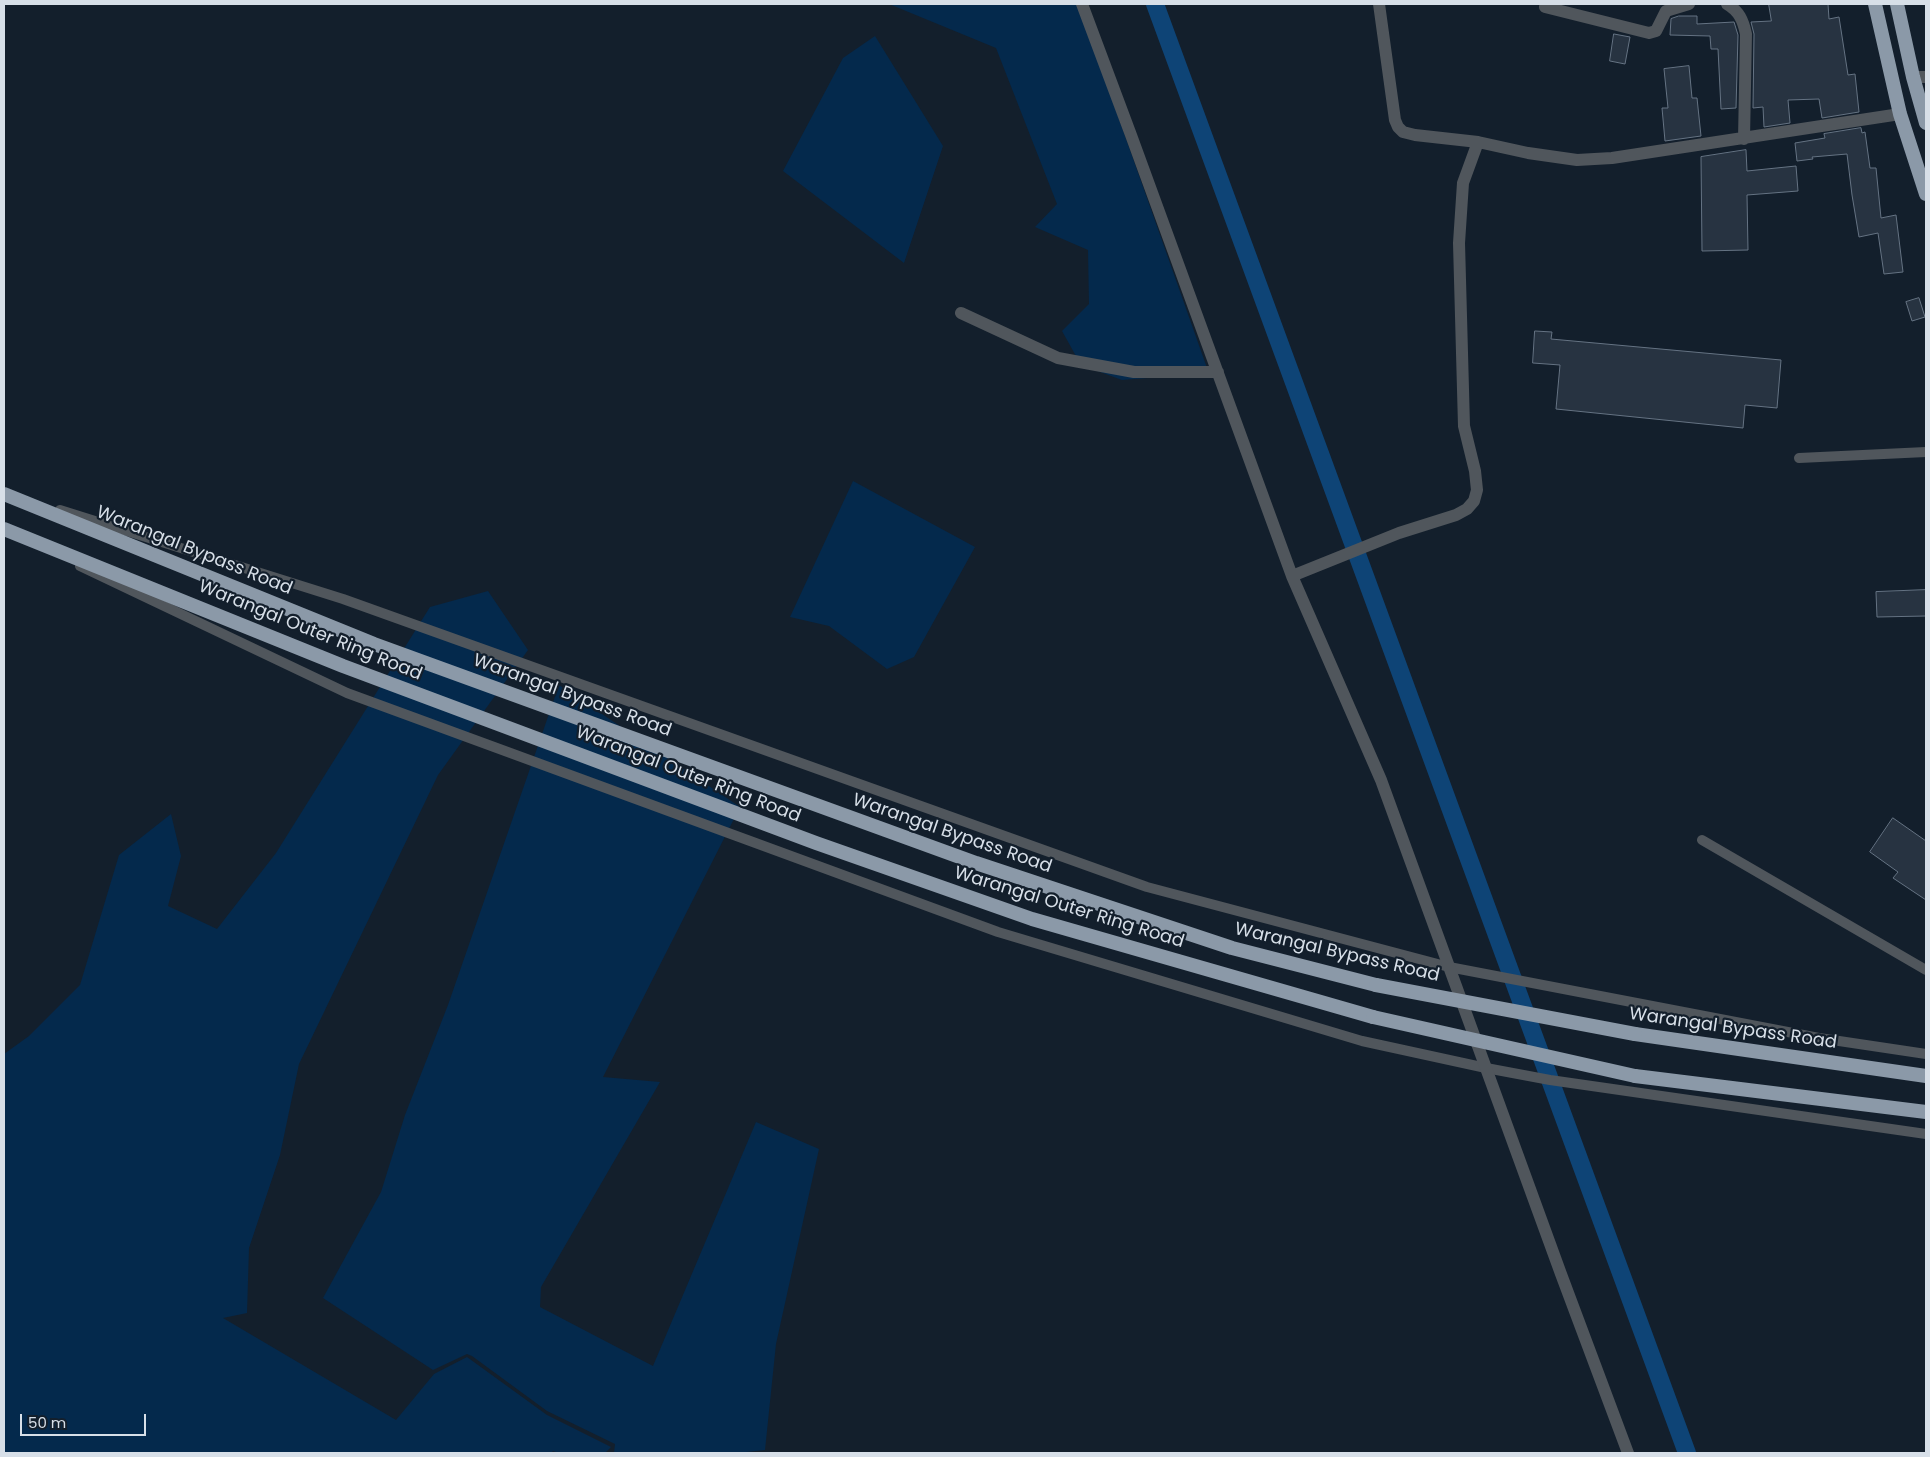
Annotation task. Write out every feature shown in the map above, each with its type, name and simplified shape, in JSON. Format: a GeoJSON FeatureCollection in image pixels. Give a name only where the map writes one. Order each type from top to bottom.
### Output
{"type":"FeatureCollection","features":[{"type":"Feature","properties":{"kind":"highway"},"geometry":{"type":"LineString","coordinates":[[1875,4],[1900,114],[1926,194]]}},
{"type":"Feature","properties":{"kind":"highway"},"geometry":{"type":"LineString","coordinates":[[1897,4],[1920,77],[1926,123]]}},
{"type":"Feature","properties":{"kind":"highway","name":"Warangal Bypass Road"},"geometry":{"type":"LineString","coordinates":[[4,493],[374,644],[976,864],[1232,948],[1376,985],[1636,1034],[1926,1076]]}},
{"type":"Feature","properties":{"kind":"highway","name":"Warangal Outer Ring Road"},"geometry":{"type":"LineString","coordinates":[[4,529],[343,666],[816,843],[1032,919],[1373,1017],[1635,1076],[1926,1112]]}},
{"type":"Feature","properties":{"kind":"street"},"geometry":{"type":"LineString","coordinates":[[1082,4],[1292,576],[1380,780],[1560,1274],[1628,1453]]}},
{"type":"Feature","properties":{"kind":"street"},"geometry":{"type":"LineString","coordinates":[[1379,4],[1395,120],[1403,132],[1415,135],[1478,142],[1528,153],[1577,160],[1612,158],[1744,139],[1809,126],[1900,114]]}},
{"type":"Feature","properties":{"kind":"street"},"geometry":{"type":"LineString","coordinates":[[1545,7],[1649,33],[1656,31],[1666,11],[1689,4]]}},
{"type":"Feature","properties":{"kind":"street"},"geometry":{"type":"LineString","coordinates":[[1727,4],[1734,8],[1744,21],[1746,34],[1744,139]]}},
{"type":"Feature","properties":{"kind":"street"},"geometry":{"type":"LineString","coordinates":[[1292,576],[1399,534],[1456,515],[1467,509],[1474,501],[1477,490],[1475,471],[1464,426],[1459,243],[1463,183],[1478,142]]}},
{"type":"Feature","properties":{"kind":"street"},"geometry":{"type":"LineString","coordinates":[[962,314],[1058,358],[1134,372],[1218,372]]}},
{"type":"Feature","properties":{"kind":"lane"},"geometry":{"type":"LineString","coordinates":[[1799,458],[1926,452]]}},
{"type":"Feature","properties":{"kind":"lane"},"geometry":{"type":"LineString","coordinates":[[4,493],[343,599],[1148,887],[1449,967],[1819,1038],[1926,1054]]}},
{"type":"Feature","properties":{"kind":"lane"},"geometry":{"type":"LineString","coordinates":[[4,529],[347,693],[989,929],[1362,1041],[1550,1080],[1926,1134]]}},
{"type":"Feature","properties":{"kind":"lane"},"geometry":{"type":"LineString","coordinates":[[1702,840],[1926,970]]}},
{"type":"Feature","properties":{"kind":"shaded area"},"geometry":{"type":"Polygon","coordinates":[[[889,4],[1077,4],[1207,368],[1185,375],[1122,380],[1081,365],[1062,331],[1089,304],[1088,250],[1035,227],[1057,204],[996,48],[889,4]]]}},
{"type":"Feature","properties":{"kind":"shaded area"},"geometry":{"type":"Polygon","coordinates":[[[875,36],[943,146],[904,263],[783,171],[843,58],[875,36]]]}},
{"type":"Feature","properties":{"kind":"shaded area"},"geometry":{"type":"Polygon","coordinates":[[[853,481],[975,547],[914,657],[887,669],[829,626],[790,617],[853,481]]]}},
{"type":"Feature","properties":{"kind":"shaded area"},"geometry":{"type":"Polygon","coordinates":[[[488,591],[528,650],[438,775],[299,1064],[280,1155],[249,1248],[247,1313],[223,1318],[396,1420],[434,1374],[467,1357],[547,1415],[611,1447],[605,1453],[559,1453],[553,1451],[551,1453],[4,1453],[4,1054],[29,1036],[80,985],[119,855],[171,814],[181,856],[168,906],[217,929],[276,853],[430,607],[488,591]]]}},
{"type":"Feature","properties":{"kind":"shaded area"},"geometry":{"type":"Polygon","coordinates":[[[559,685],[740,807],[603,1077],[660,1082],[541,1287],[540,1307],[653,1366],[756,1122],[819,1149],[776,1344],[765,1450],[737,1453],[614,1453],[615,1444],[547,1411],[472,1356],[467,1354],[433,1370],[323,1298],[381,1192],[405,1115],[448,1005],[559,685]]]}},
{"type":"Feature","properties":{"kind":"building"},"geometry":{"type":"Polygon","coordinates":[[[1769,4],[1828,4],[1829,19],[1839,17],[1848,75],[1855,74],[1859,112],[1822,118],[1819,99],[1788,100],[1790,123],[1764,127],[1763,107],[1753,108],[1754,34],[1751,22],[1771,21],[1769,4]]]}},
{"type":"Feature","properties":{"kind":"building"},"geometry":{"type":"Polygon","coordinates":[[[1679,16],[1697,16],[1697,24],[1734,22],[1738,35],[1736,108],[1721,109],[1718,49],[1711,49],[1710,36],[1670,35],[1671,19],[1679,16]]]}},
{"type":"Feature","properties":{"kind":"building"},"geometry":{"type":"Polygon","coordinates":[[[1614,34],[1630,37],[1625,64],[1610,61],[1614,34]]]}},
{"type":"Feature","properties":{"kind":"building"},"geometry":{"type":"Polygon","coordinates":[[[1689,66],[1692,98],[1697,98],[1701,136],[1665,141],[1662,108],[1668,108],[1664,69],[1689,66]]]}},
{"type":"Feature","properties":{"kind":"building"},"geometry":{"type":"Polygon","coordinates":[[[1861,128],[1862,133],[1865,132],[1870,168],[1876,168],[1881,218],[1896,215],[1903,272],[1884,274],[1878,233],[1859,237],[1847,154],[1812,157],[1813,159],[1797,161],[1795,143],[1825,138],[1824,134],[1861,128]]]}},
{"type":"Feature","properties":{"kind":"building"},"geometry":{"type":"Polygon","coordinates":[[[1746,150],[1747,171],[1796,166],[1798,191],[1747,195],[1748,250],[1702,251],[1701,157],[1746,150]]]}},
{"type":"Feature","properties":{"kind":"building"},"geometry":{"type":"Polygon","coordinates":[[[1919,298],[1925,317],[1912,321],[1906,302],[1919,298]]]}},
{"type":"Feature","properties":{"kind":"building"},"geometry":{"type":"Polygon","coordinates":[[[1535,331],[1552,332],[1551,339],[1781,360],[1777,408],[1745,405],[1743,428],[1556,409],[1560,365],[1533,363],[1535,331]]]}},
{"type":"Feature","properties":{"kind":"building"},"geometry":{"type":"Polygon","coordinates":[[[1926,590],[1926,616],[1877,617],[1876,592],[1926,590]]]}},
{"type":"Feature","properties":{"kind":"building"},"geometry":{"type":"Polygon","coordinates":[[[1893,818],[1926,841],[1926,900],[1893,878],[1898,872],[1870,852],[1893,818]]]}},
{"type":"Feature","properties":{"kind":"waterway"},"geometry":{"type":"LineString","coordinates":[[1155,4],[1687,1453]]}}]}
